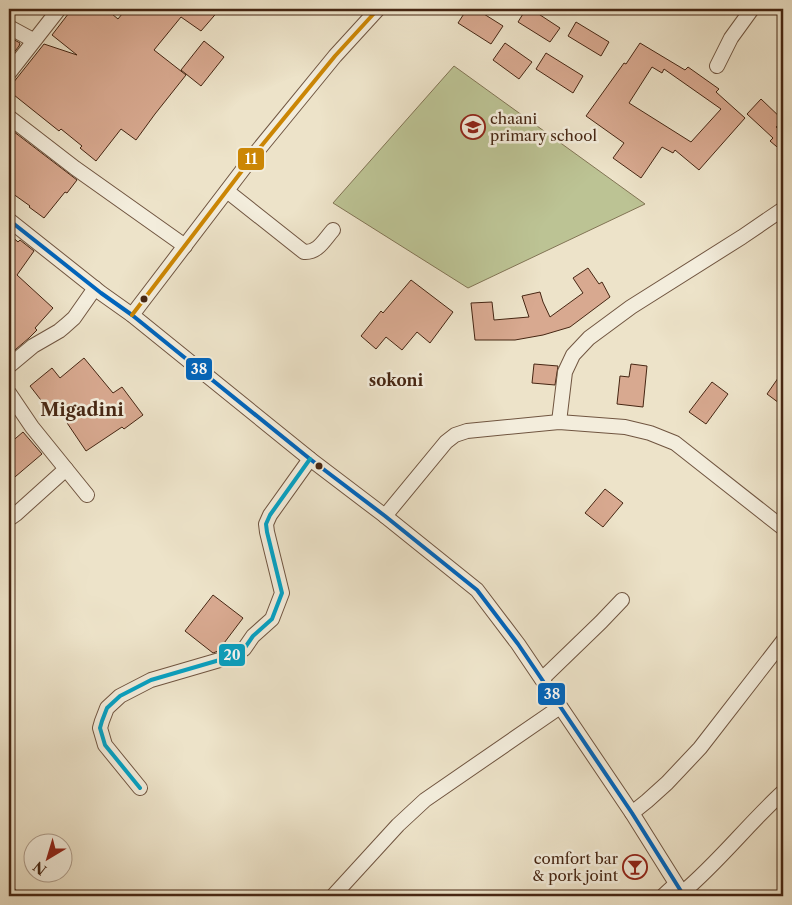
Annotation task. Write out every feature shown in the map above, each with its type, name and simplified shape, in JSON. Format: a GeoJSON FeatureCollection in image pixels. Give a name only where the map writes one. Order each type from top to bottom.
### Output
{"type":"FeatureCollection","features":[{"type":"Feature","properties":{"kind":"street"},"geometry":{"type":"LineString","coordinates":[[9,73],[58,9]]}},
{"type":"Feature","properties":{"kind":"street"},"geometry":{"type":"LineString","coordinates":[[132,315],[254,155],[335,56],[378,9]]}},
{"type":"Feature","properties":{"kind":"street"},"geometry":{"type":"LineString","coordinates":[[717,66],[731,38],[752,9]]}},
{"type":"Feature","properties":{"kind":"street"},"geometry":{"type":"LineString","coordinates":[[9,26],[34,40]]}},
{"type":"Feature","properties":{"kind":"street"},"geometry":{"type":"LineString","coordinates":[[9,118],[75,168],[185,246]]}},
{"type":"Feature","properties":{"kind":"street"},"geometry":{"type":"LineString","coordinates":[[228,190],[304,252],[316,250],[333,230]]}},
{"type":"Feature","properties":{"kind":"street"},"geometry":{"type":"LineString","coordinates":[[559,422],[565,372],[573,355],[588,338],[632,307],[783,209]]}},
{"type":"Feature","properties":{"kind":"street"},"geometry":{"type":"LineString","coordinates":[[9,220],[132,315],[310,459],[386,516],[477,590],[542,679],[632,813],[681,891]]}},
{"type":"Feature","properties":{"kind":"street"},"geometry":{"type":"LineString","coordinates":[[9,366],[33,346],[66,326],[96,288]]}},
{"type":"Feature","properties":{"kind":"street"},"geometry":{"type":"LineString","coordinates":[[9,393],[32,427],[86,494]]}},
{"type":"Feature","properties":{"kind":"street"},"geometry":{"type":"LineString","coordinates":[[386,516],[446,442],[455,435],[482,429],[559,422],[625,427],[650,433],[676,443],[783,528]]}},
{"type":"Feature","properties":{"kind":"street"},"geometry":{"type":"LineString","coordinates":[[140,788],[105,745],[100,728],[107,708],[120,696],[152,680],[223,659],[244,649],[254,636],[272,620],[282,593],[266,524],[270,515],[310,459]]}},
{"type":"Feature","properties":{"kind":"street"},"geometry":{"type":"LineString","coordinates":[[9,519],[66,469]]}},
{"type":"Feature","properties":{"kind":"street"},"geometry":{"type":"LineString","coordinates":[[542,679],[602,622],[622,600]]}},
{"type":"Feature","properties":{"kind":"street"},"geometry":{"type":"LineString","coordinates":[[632,813],[667,782],[700,748],[783,641]]}},
{"type":"Feature","properties":{"kind":"street"},"geometry":{"type":"LineString","coordinates":[[333,896],[398,825],[425,800],[560,707]]}},
{"type":"Feature","properties":{"kind":"street"},"geometry":{"type":"LineString","coordinates":[[664,896],[681,891],[700,878],[783,792]]}},
{"type":"Feature","properties":{"kind":"green space"},"geometry":{"type":"Polygon","coordinates":[[[454,66],[645,204],[468,288],[333,203],[454,66]]]}},
{"type":"Feature","properties":{"kind":"building"},"geometry":{"type":"Polygon","coordinates":[[[72,9],[106,9],[118,19],[126,9],[220,9],[201,31],[181,17],[154,50],[186,75],[136,140],[121,129],[96,161],[80,148],[82,146],[61,129],[59,131],[9,91],[9,88],[44,44],[77,55],[52,35],[72,9]]]}},
{"type":"Feature","properties":{"kind":"building"},"geometry":{"type":"Polygon","coordinates":[[[467,9],[476,9],[503,26],[491,44],[458,23],[467,9]]]}},
{"type":"Feature","properties":{"kind":"building"},"geometry":{"type":"Polygon","coordinates":[[[526,9],[531,9],[560,28],[550,42],[518,22],[526,9]]]}},
{"type":"Feature","properties":{"kind":"building"},"geometry":{"type":"Polygon","coordinates":[[[576,22],[609,42],[601,56],[568,36],[576,22]]]}},
{"type":"Feature","properties":{"kind":"building"},"geometry":{"type":"Polygon","coordinates":[[[9,37],[20,43],[9,59],[9,37]]]}},
{"type":"Feature","properties":{"kind":"building"},"geometry":{"type":"Polygon","coordinates":[[[204,41],[224,57],[201,86],[181,70],[204,41]]]}},
{"type":"Feature","properties":{"kind":"building"},"geometry":{"type":"Polygon","coordinates":[[[505,43],[532,62],[519,79],[493,60],[505,43]]]}},
{"type":"Feature","properties":{"kind":"building"},"geometry":{"type":"Polygon","coordinates":[[[640,43],[685,70],[688,67],[719,89],[716,92],[745,118],[699,170],[675,150],[673,153],[662,147],[641,178],[613,158],[624,143],[586,116],[624,63],[626,64],[640,43]],[[652,67],[629,103],[691,142],[721,109],[664,69],[662,73],[652,67]]]}},
{"type":"Feature","properties":{"kind":"building"},"geometry":{"type":"Polygon","coordinates":[[[546,53],[583,76],[573,93],[536,69],[546,53]]]}},
{"type":"Feature","properties":{"kind":"building"},"geometry":{"type":"Polygon","coordinates":[[[761,99],[783,120],[776,127],[779,130],[783,125],[783,152],[770,141],[773,138],[747,114],[761,99]]]}},
{"type":"Feature","properties":{"kind":"building"},"geometry":{"type":"Polygon","coordinates":[[[9,128],[77,180],[44,218],[9,191],[9,128]]]}},
{"type":"Feature","properties":{"kind":"building"},"geometry":{"type":"Polygon","coordinates":[[[9,234],[18,242],[20,240],[34,251],[17,275],[53,308],[35,328],[37,330],[9,355],[9,234]]]}},
{"type":"Feature","properties":{"kind":"building"},"geometry":{"type":"Polygon","coordinates":[[[588,268],[599,284],[602,282],[610,297],[570,327],[543,335],[515,340],[475,340],[471,303],[492,302],[494,320],[529,317],[522,296],[540,292],[550,317],[583,293],[573,278],[588,268]]]}},
{"type":"Feature","properties":{"kind":"building"},"geometry":{"type":"Polygon","coordinates":[[[411,280],[453,312],[430,343],[417,332],[402,350],[386,337],[376,349],[361,336],[381,311],[383,313],[411,280]]]}},
{"type":"Feature","properties":{"kind":"building"},"geometry":{"type":"Polygon","coordinates":[[[84,358],[113,393],[122,387],[143,415],[124,429],[122,427],[86,451],[57,408],[51,413],[30,386],[52,368],[60,378],[84,358]]]}},
{"type":"Feature","properties":{"kind":"building"},"geometry":{"type":"Polygon","coordinates":[[[534,364],[558,366],[555,385],[532,383],[534,364]]]}},
{"type":"Feature","properties":{"kind":"building"},"geometry":{"type":"Polygon","coordinates":[[[631,364],[647,366],[643,407],[617,404],[620,376],[629,377],[631,364]]]}},
{"type":"Feature","properties":{"kind":"building"},"geometry":{"type":"Polygon","coordinates":[[[783,371],[783,406],[767,394],[783,371]]]}},
{"type":"Feature","properties":{"kind":"building"},"geometry":{"type":"Polygon","coordinates":[[[712,382],[728,394],[706,424],[689,412],[712,382]]]}},
{"type":"Feature","properties":{"kind":"building"},"geometry":{"type":"Polygon","coordinates":[[[23,432],[42,454],[9,482],[9,444],[23,432]]]}},
{"type":"Feature","properties":{"kind":"building"},"geometry":{"type":"Polygon","coordinates":[[[605,489],[623,503],[603,527],[585,513],[605,489]]]}},
{"type":"Feature","properties":{"kind":"building"},"geometry":{"type":"Polygon","coordinates":[[[213,595],[243,618],[218,651],[213,653],[185,631],[213,595]]]}},
{"type":"Feature","properties":{"kind":"transit line","name":"11"},"geometry":{"type":"LineString","coordinates":[[132,315],[254,155],[335,56],[378,9]]}},
{"type":"Feature","properties":{"kind":"transit line","name":"38"},"geometry":{"type":"LineString","coordinates":[[9,220],[101,293],[132,315],[310,459],[477,590],[518,644],[632,813],[684,896]]}},
{"type":"Feature","properties":{"kind":"transit line","name":"20"},"geometry":{"type":"LineString","coordinates":[[140,788],[105,745],[100,728],[107,708],[120,696],[151,680],[223,659],[244,649],[253,636],[272,619],[282,593],[266,524],[270,515],[310,459]]}},
{"type":"Feature","properties":{"kind":"place","name":"chaani primary school"},"geometry":{"type":"Point","coordinates":[473,127]}},
{"type":"Feature","properties":{"kind":"place","name":"comfort bar & pork joint"},"geometry":{"type":"Point","coordinates":[635,867]}},
{"type":"Feature","properties":{"kind":"district","name":"sokoni"},"geometry":{"type":"Point","coordinates":[396,380]}},
{"type":"Feature","properties":{"kind":"district","name":"Migadini"},"geometry":{"type":"Point","coordinates":[82,410]}}]}
